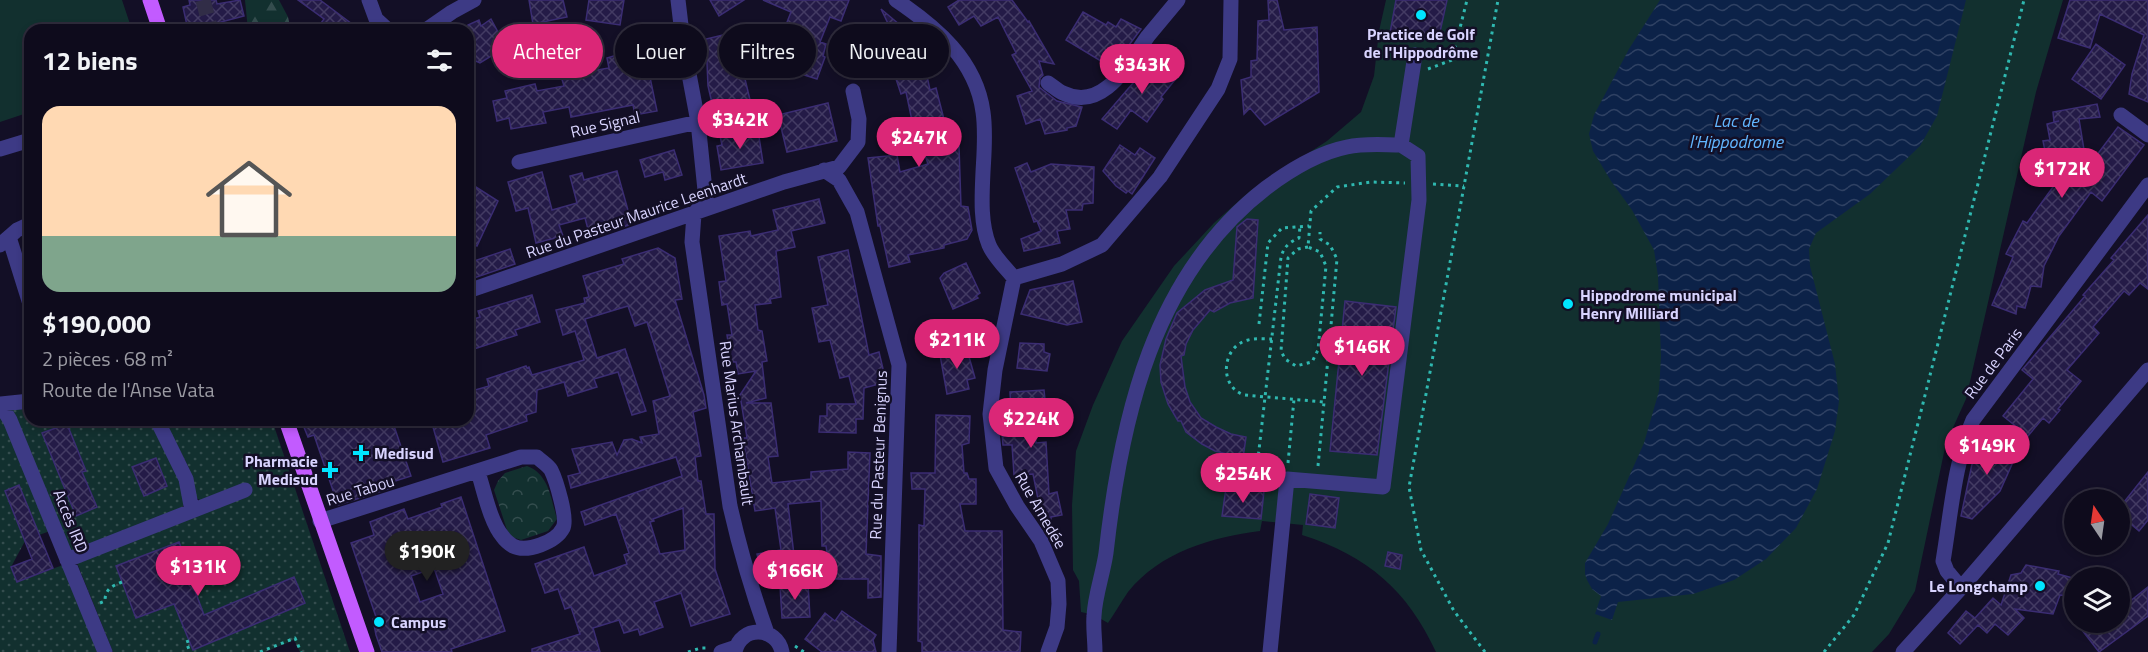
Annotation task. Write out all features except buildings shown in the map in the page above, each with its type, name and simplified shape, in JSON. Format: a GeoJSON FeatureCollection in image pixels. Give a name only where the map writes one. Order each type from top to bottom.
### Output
{"type":"FeatureCollection","features":[{"type":"Feature","properties":{"kind":"main road"},"geometry":{"type":"LineString","coordinates":[[150,0],[158,24]]}},
{"type":"Feature","properties":{"kind":"main road"},"geometry":{"type":"LineString","coordinates":[[288,426],[367,652]]}},
{"type":"Feature","properties":{"kind":"street"},"geometry":{"type":"LineString","coordinates":[[369,0],[376,19],[381,24]]}},
{"type":"Feature","properties":{"kind":"street"},"geometry":{"type":"LineString","coordinates":[[435,24],[474,0]]}},
{"type":"Feature","properties":{"kind":"street","name":"Rue Marius Archambault"},"geometry":{"type":"LineString","coordinates":[[678,0],[683,42],[698,122],[706,200],[694,214],[692,242],[730,506],[753,597],[767,633],[778,642],[782,652]]}},
{"type":"Feature","properties":{"kind":"street"},"geometry":{"type":"LineString","coordinates":[[896,0],[937,29],[959,55],[973,78],[983,111],[984,227],[989,247],[1014,278],[1062,264],[1102,245],[1160,177],[1218,89],[1230,59],[1231,0]]}},
{"type":"Feature","properties":{"kind":"street"},"geometry":{"type":"LineString","coordinates":[[1048,82],[1065,94],[1075,96],[1086,97],[1105,91],[1121,75],[1175,1]]}},
{"type":"Feature","properties":{"kind":"street"},"geometry":{"type":"LineString","coordinates":[[1401,145],[1415,55]]}},
{"type":"Feature","properties":{"kind":"street","name":"Rue du Pasteur Maurice Leenhardt"},"geometry":{"type":"LineString","coordinates":[[474,289],[824,170],[840,167],[858,142],[859,119],[853,91]]}},
{"type":"Feature","properties":{"kind":"street"},"geometry":{"type":"LineString","coordinates":[[2121,115],[2148,135]]}},
{"type":"Feature","properties":{"kind":"street","name":"Rue Signal"},"geometry":{"type":"LineString","coordinates":[[519,162],[698,122]]}},
{"type":"Feature","properties":{"kind":"street"},"geometry":{"type":"LineString","coordinates":[[0,149],[24,142]]}},
{"type":"Feature","properties":{"kind":"street"},"geometry":{"type":"LineString","coordinates":[[1095,652],[1094,615],[1104,568],[1115,476],[1129,414],[1157,331],[1185,277],[1214,237],[1232,217],[1277,180],[1304,163],[1344,147],[1361,144],[1401,145],[1418,156],[1419,200],[1383,487],[1287,479],[1270,652]]}},
{"type":"Feature","properties":{"kind":"street","name":"Rue du Pasteur Benignus"},"geometry":{"type":"LineString","coordinates":[[824,170],[839,180],[858,212],[899,365],[889,652]]}},
{"type":"Feature","properties":{"kind":"street","name":"Rue de Paris"},"geometry":{"type":"LineString","coordinates":[[1961,588],[1947,571],[1943,561],[1958,474],[1968,431],[1973,420],[2148,185]]}},
{"type":"Feature","properties":{"kind":"street"},"geometry":{"type":"LineString","coordinates":[[24,227],[4,241],[24,289]]}},
{"type":"Feature","properties":{"kind":"street","name":"Rue Amedée"},"geometry":{"type":"LineString","coordinates":[[1014,278],[995,369],[990,414],[996,468],[1017,506],[1041,541],[1058,580],[1057,627],[1048,652]]}},
{"type":"Feature","properties":{"kind":"street"},"geometry":{"type":"LineString","coordinates":[[1903,652],[2145,379]]}},
{"type":"Feature","properties":{"kind":"street","name":"Accès IRD"},"geometry":{"type":"LineString","coordinates":[[24,402],[0,404],[10,420],[105,652]]}},
{"type":"Feature","properties":{"kind":"street"},"geometry":{"type":"LineString","coordinates":[[160,426],[186,479],[192,511]]}},
{"type":"Feature","properties":{"kind":"street","name":"Rue Tabou"},"geometry":{"type":"LineString","coordinates":[[320,521],[520,457],[537,457],[550,469],[563,511],[564,526],[557,536],[528,547],[514,547],[509,543],[496,528],[478,472]]}},
{"type":"Feature","properties":{"kind":"street"},"geometry":{"type":"LineString","coordinates":[[67,560],[245,490]]}},
{"type":"Feature","properties":{"kind":"street"},"geometry":{"type":"LineString","coordinates":[[721,652],[736,650],[740,640],[752,632],[767,633]]}},
{"type":"Feature","properties":{"kind":"path"},"geometry":{"type":"LineString","coordinates":[[1412,74],[1452,60],[1467,0]]}},
{"type":"Feature","properties":{"kind":"path"},"geometry":{"type":"LineString","coordinates":[[1485,652],[1454,611],[1422,550],[1409,487],[1498,0]]}},
{"type":"Feature","properties":{"kind":"path"},"geometry":{"type":"LineString","coordinates":[[1824,652],[1854,615],[1888,543],[2024,0]]}},
{"type":"Feature","properties":{"kind":"path"},"geometry":{"type":"LineString","coordinates":[[1308,247],[1311,211],[1337,187],[1371,182],[1464,186]]}},
{"type":"Feature","properties":{"kind":"path"},"geometry":{"type":"LineString","coordinates":[[1294,399],[1287,479],[1257,476],[1281,254],[1287,244],[1299,238],[1300,226]]}},
{"type":"Feature","properties":{"kind":"path"},"geometry":{"type":"LineString","coordinates":[[1259,324],[1268,243],[1282,228],[1309,226]]}},
{"type":"Feature","properties":{"kind":"path"},"geometry":{"type":"LineString","coordinates":[[1318,470],[1337,259],[1330,245],[1320,239],[1320,232]]}},
{"type":"Feature","properties":{"kind":"path"},"geometry":{"type":"LineString","coordinates":[[1308,247],[1320,252],[1326,266],[1318,350],[1312,362],[1296,366],[1285,359],[1281,351],[1288,258],[1298,249],[1308,247]]}},
{"type":"Feature","properties":{"kind":"path"},"geometry":{"type":"LineString","coordinates":[[1272,339],[1248,339],[1232,349],[1226,363],[1229,384],[1236,392],[1244,394],[1324,402]]}},
{"type":"Feature","properties":{"kind":"path"},"geometry":{"type":"LineString","coordinates":[[87,608],[105,601],[109,587],[122,582]]}},
{"type":"Feature","properties":{"kind":"path"},"geometry":{"type":"LineString","coordinates":[[260,652],[295,638],[301,652]]}},
{"type":"Feature","properties":{"kind":"path"},"geometry":{"type":"LineString","coordinates":[[189,641],[186,642],[190,652]]}},
{"type":"Feature","properties":{"kind":"green space"},"geometry":{"type":"Polygon","coordinates":[[[0,0],[122,0],[130,24],[24,24],[24,114],[0,122],[0,0]]]}},
{"type":"Feature","properties":{"kind":"green space"},"geometry":{"type":"Polygon","coordinates":[[[245,0],[279,0],[290,24],[247,24],[245,0]]]}},
{"type":"Feature","properties":{"kind":"green space","name":"Hippodrome municipal Henry Milliard"},"geometry":{"type":"Polygon","coordinates":[[[1386,0],[2063,0],[2036,92],[1966,399],[1946,443],[1915,591],[1889,634],[1872,652],[1436,652],[1425,630],[1398,593],[1366,565],[1347,553],[1302,535],[1303,525],[1262,521],[1260,531],[1206,542],[1155,566],[1128,592],[1108,623],[1094,615],[1081,612],[1079,581],[1073,570],[1072,505],[1076,451],[1093,405],[1122,341],[1174,266],[1214,223],[1250,191],[1327,141],[1361,112],[1374,76],[1379,31],[1386,0]]]}},
{"type":"Feature","properties":{"kind":"green space"},"geometry":{"type":"Polygon","coordinates":[[[24,405],[24,426],[154,426],[182,483],[186,498],[181,510],[75,553],[66,549],[8,407],[24,405]]]}},
{"type":"Feature","properties":{"kind":"green space"},"geometry":{"type":"Polygon","coordinates":[[[0,414],[50,531],[39,535],[19,485],[5,491],[25,541],[11,567],[17,582],[63,565],[98,652],[0,652],[0,414]]]}},
{"type":"Feature","properties":{"kind":"green space"},"geometry":{"type":"Polygon","coordinates":[[[167,426],[274,426],[350,652],[300,652],[294,640],[265,652],[113,652],[77,563],[203,502],[195,497],[189,468],[167,426]]]}},
{"type":"Feature","properties":{"kind":"green space"},"geometry":{"type":"Polygon","coordinates":[[[527,466],[545,481],[557,519],[548,531],[521,540],[512,537],[507,530],[494,490],[505,473],[527,466]]]}},
{"type":"Feature","properties":{"kind":"water","name":"Lac de l'Hippodrome"},"geometry":{"type":"Polygon","coordinates":[[[1660,0],[1966,0],[1937,116],[1920,146],[1870,194],[1816,233],[1809,249],[1810,266],[1835,364],[1839,401],[1835,431],[1817,489],[1796,528],[1766,559],[1734,580],[1693,594],[1618,602],[1612,620],[1595,614],[1601,596],[1592,589],[1587,580],[1585,563],[1608,524],[1644,443],[1659,391],[1661,356],[1658,276],[1654,250],[1632,210],[1593,151],[1589,134],[1594,115],[1629,49],[1660,0]]]}},
{"type":"Feature","properties":{"kind":"waterway"},"geometry":{"type":"LineString","coordinates":[[1595,642],[1598,634]]}},
{"type":"Feature","properties":{"kind":"tunnel"},"geometry":{"type":"LineString","coordinates":[[203,0],[209,24]]}},
{"type":"Feature","properties":{"kind":"place","name":"Practice de Golf de l'Hippodrôme"},"geometry":{"type":"Point","coordinates":[1421,15]}},
{"type":"Feature","properties":{"kind":"place","name":"Hippodrome municipal Henry Milliard"},"geometry":{"type":"Point","coordinates":[1568,304]}},
{"type":"Feature","properties":{"kind":"place","name":"Medisud"},"geometry":{"type":"Point","coordinates":[361,453]}},
{"type":"Feature","properties":{"kind":"place","name":"Pharmacie Medisud"},"geometry":{"type":"Point","coordinates":[330,470]}},
{"type":"Feature","properties":{"kind":"place","name":"Le Longchamp"},"geometry":{"type":"Point","coordinates":[2040,586]}},
{"type":"Feature","properties":{"kind":"place","name":"Campus"},"geometry":{"type":"Point","coordinates":[379,622]}}]}
